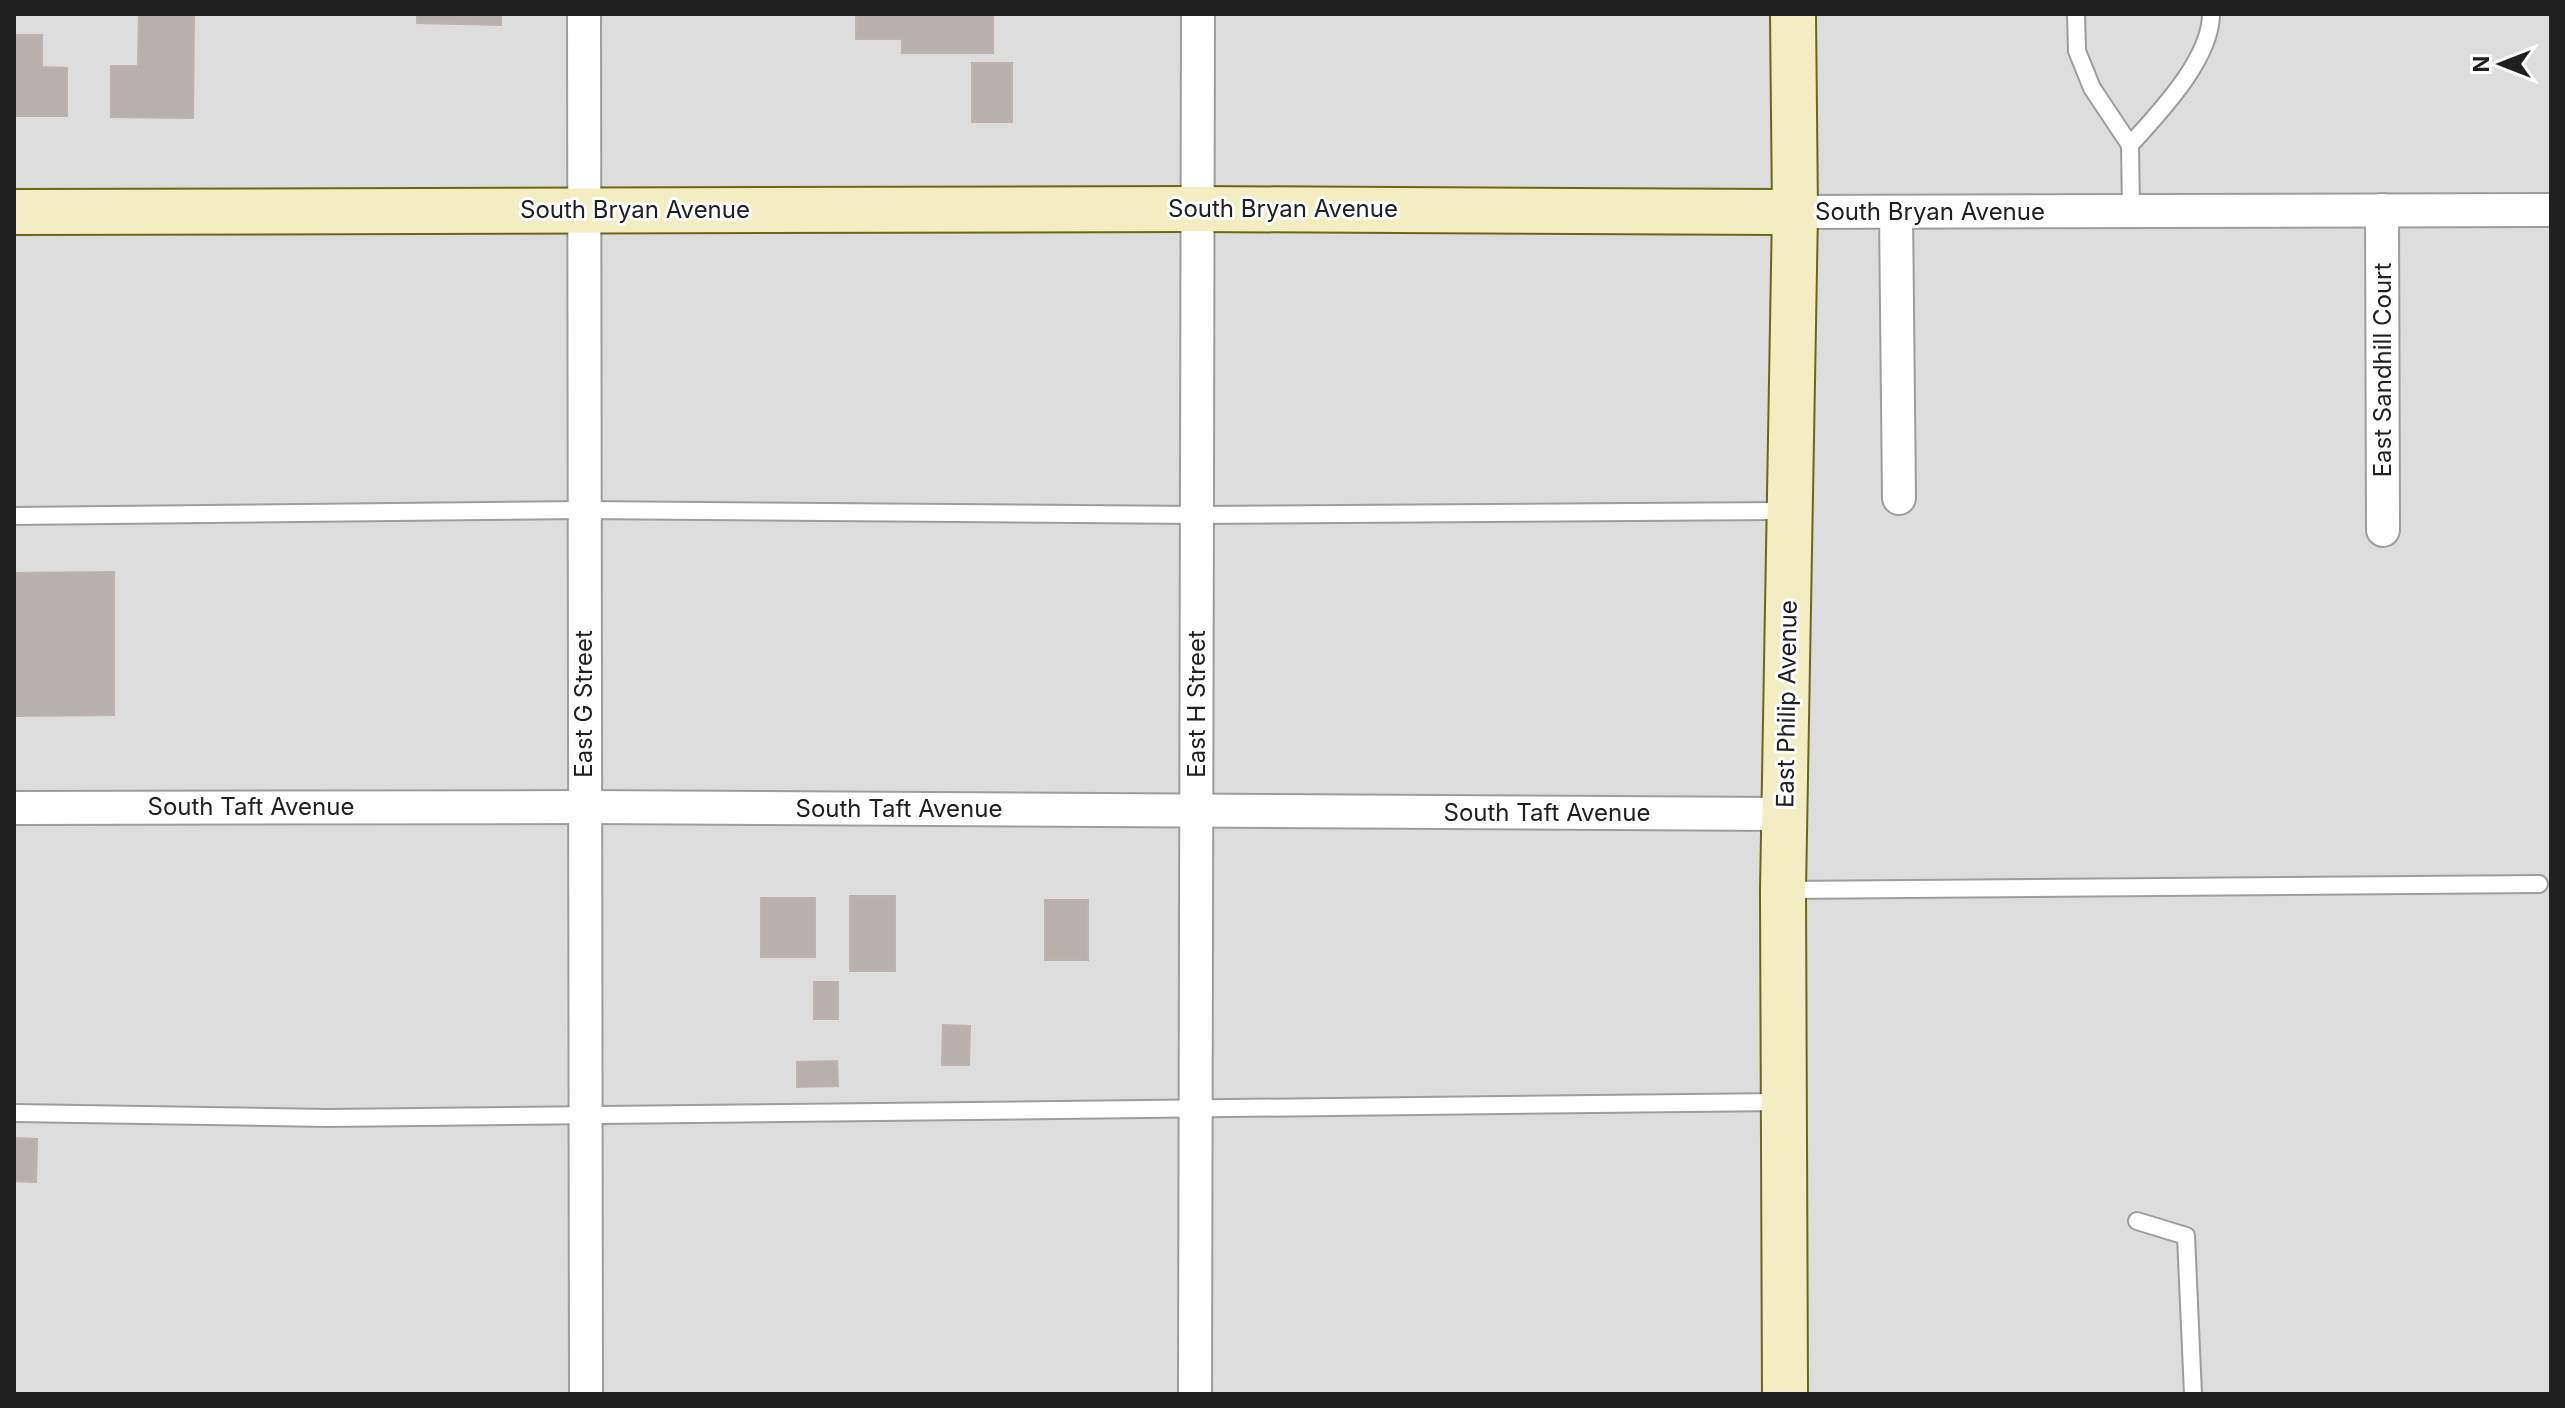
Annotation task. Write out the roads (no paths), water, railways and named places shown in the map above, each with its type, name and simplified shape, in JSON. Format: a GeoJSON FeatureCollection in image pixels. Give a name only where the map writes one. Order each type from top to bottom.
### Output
{"type":"FeatureCollection","features":[{"type":"Feature","properties":{"kind":"main road","name":"East Philip Avenue"},"geometry":{"type":"LineString","coordinates":[[1785,1394],[1783,890],[1795,212],[1793,14]]}},
{"type":"Feature","properties":{"kind":"main road","name":"South Bryan Avenue"},"geometry":{"type":"LineString","coordinates":[[14,212],[1197,209],[1795,212]]}},
{"type":"Feature","properties":{"kind":"street","name":"East G Street"},"geometry":{"type":"LineString","coordinates":[[584,14],[586,1394]]}},
{"type":"Feature","properties":{"kind":"street","name":"East H Street"},"geometry":{"type":"LineString","coordinates":[[1195,1394],[1198,14]]}},
{"type":"Feature","properties":{"kind":"street","name":"East Sandhill Court"},"geometry":{"type":"LineString","coordinates":[[2382,210],[2383,530]]}},
{"type":"Feature","properties":{"kind":"street","name":"South Bryan Avenue"},"geometry":{"type":"LineString","coordinates":[[1795,212],[2551,210]]}},
{"type":"Feature","properties":{"kind":"street"},"geometry":{"type":"LineString","coordinates":[[1896,212],[1899,498]]}},
{"type":"Feature","properties":{"kind":"street","name":"South Taft Avenue"},"geometry":{"type":"LineString","coordinates":[[14,808],[584,807],[1785,814]]}},
{"type":"Feature","properties":{"kind":"lane"},"geometry":{"type":"LineString","coordinates":[[2076,14],[2077,51],[2092,88],[2130,145],[2131,211]]}},
{"type":"Feature","properties":{"kind":"lane"},"geometry":{"type":"LineString","coordinates":[[2130,145],[2163,108],[2195,63],[2211,26],[2211,14]]}},
{"type":"Feature","properties":{"kind":"lane"},"geometry":{"type":"LineString","coordinates":[[14,516],[583,510],[1197,515],[1791,511]]}},
{"type":"Feature","properties":{"kind":"lane"},"geometry":{"type":"LineString","coordinates":[[1783,890],[2539,884]]}},
{"type":"Feature","properties":{"kind":"lane"},"geometry":{"type":"LineString","coordinates":[[14,1113],[328,1118],[1784,1102]]}},
{"type":"Feature","properties":{"kind":"lane"},"geometry":{"type":"LineString","coordinates":[[2137,1221],[2186,1236],[2193,1394]]}}]}
